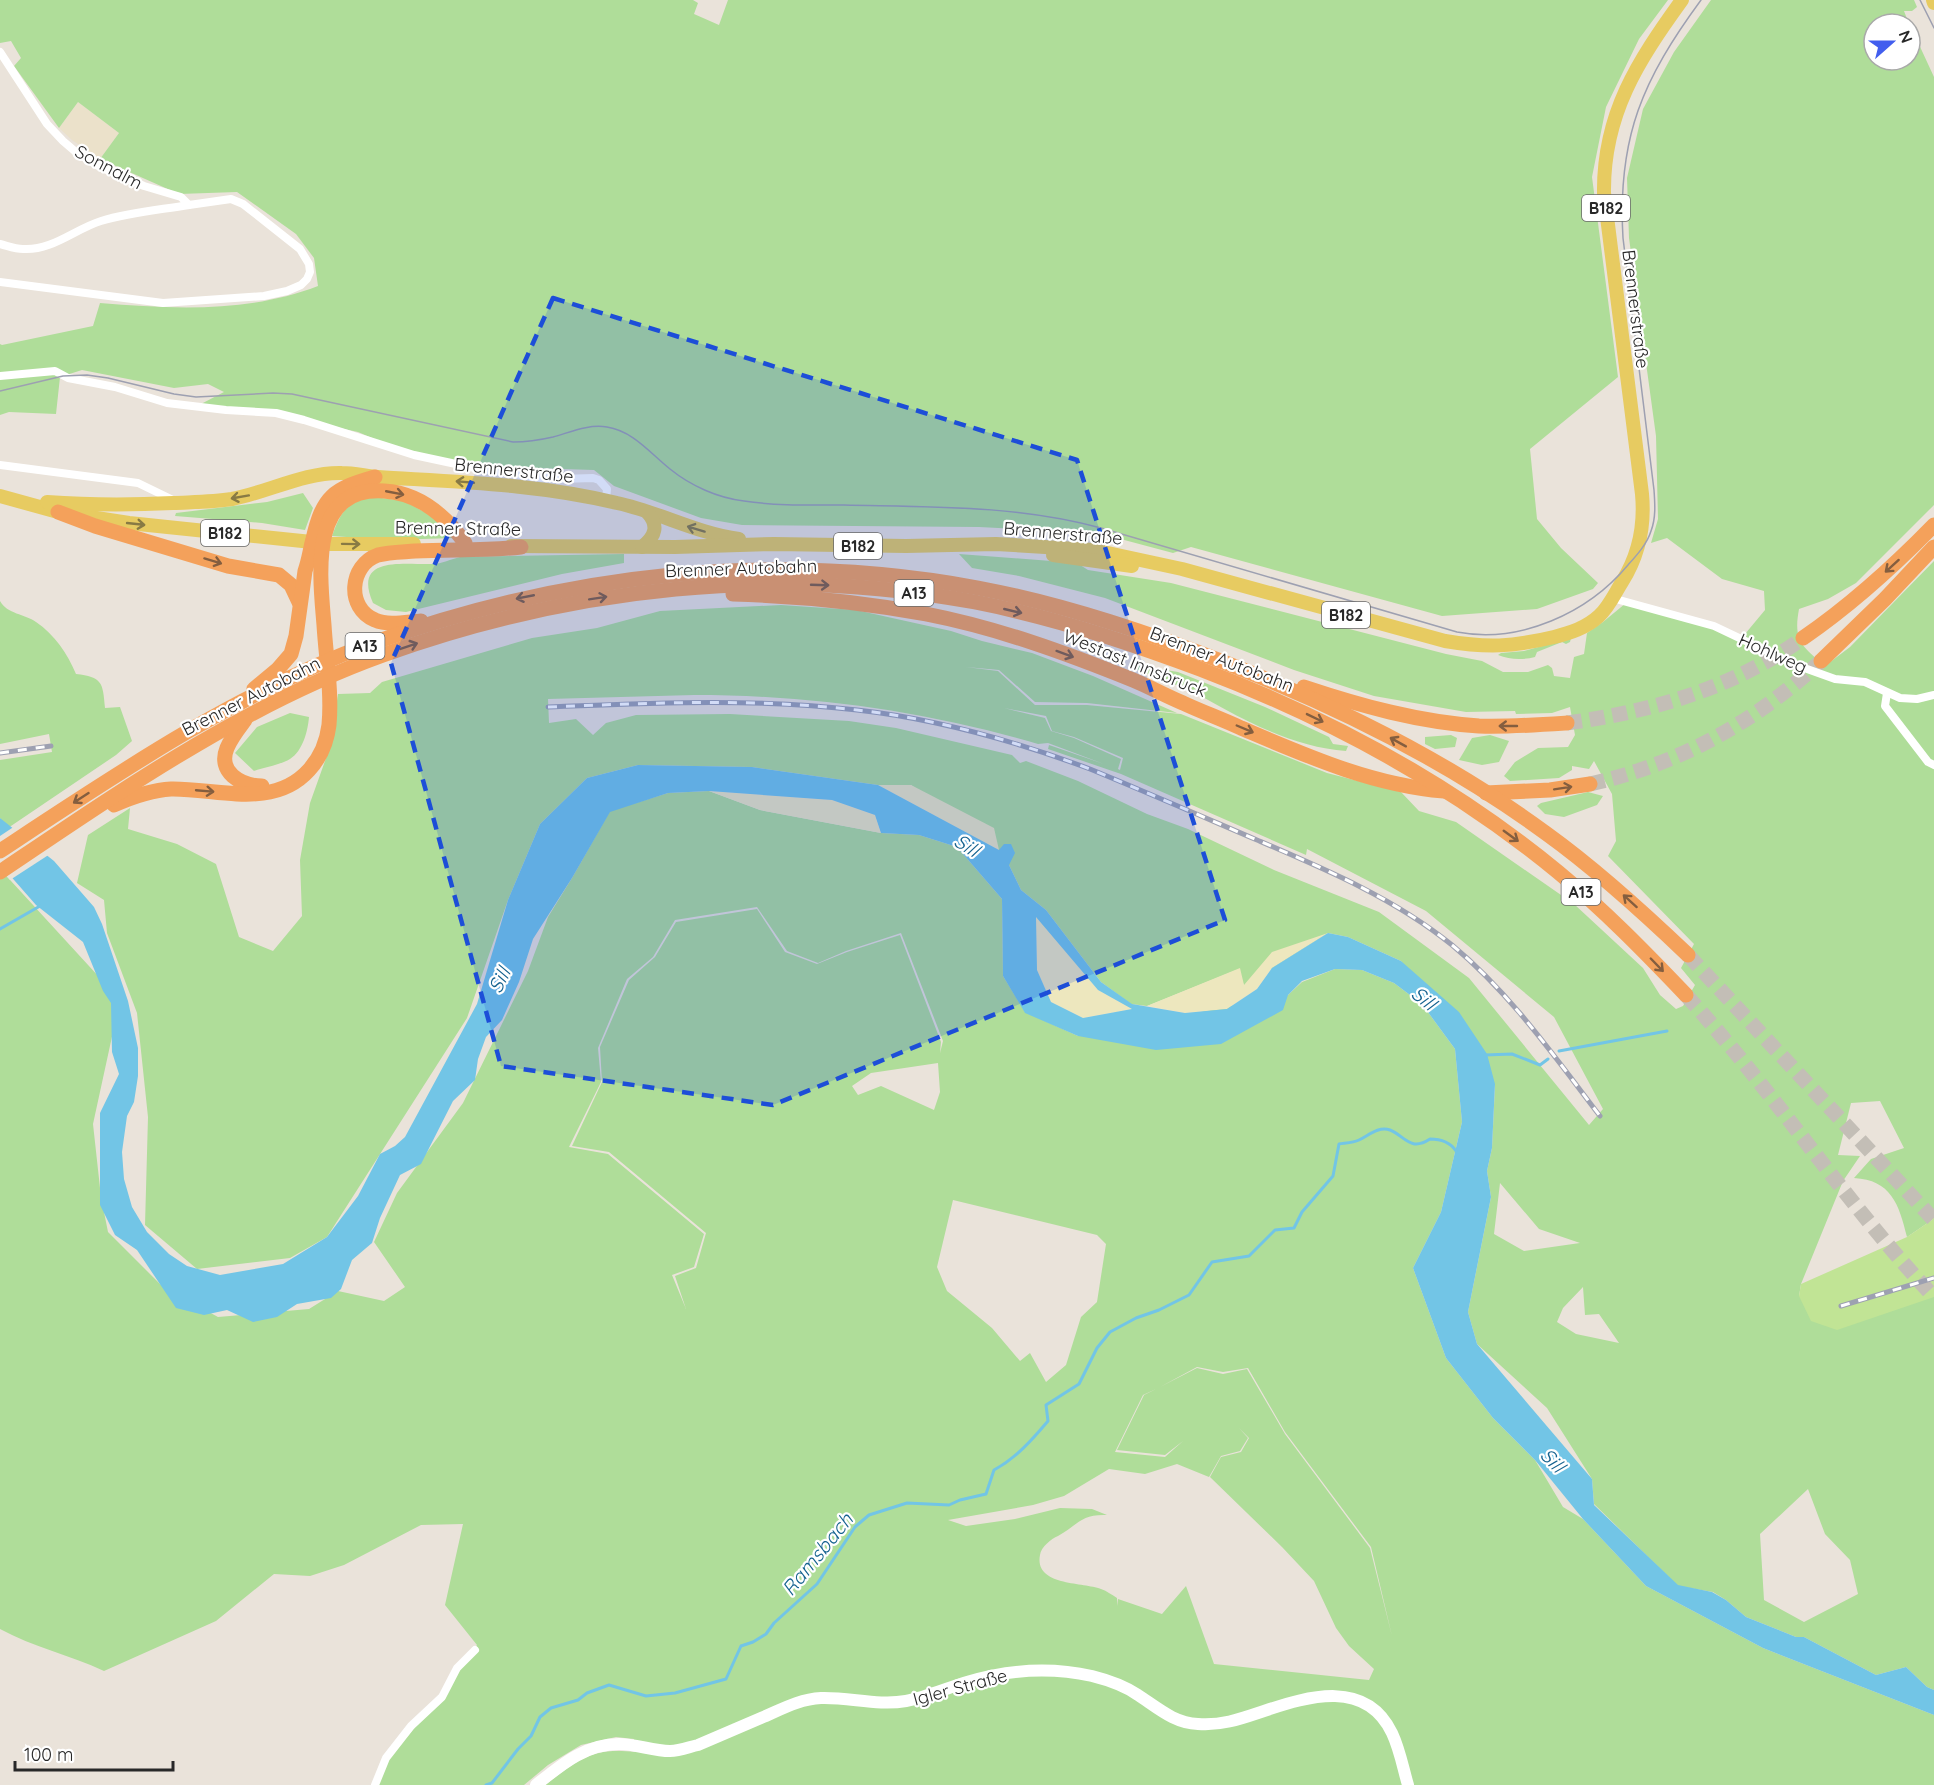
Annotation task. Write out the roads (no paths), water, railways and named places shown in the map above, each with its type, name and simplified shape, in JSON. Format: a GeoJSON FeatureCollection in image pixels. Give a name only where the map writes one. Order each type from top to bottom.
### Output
{"type":"FeatureCollection","features":[{"type":"Feature","properties":{"kind":"highway"},"geometry":{"type":"LineString","coordinates":[[0,872],[77,821],[143,787],[260,794],[291,785],[310,770],[321,753],[328,732],[322,649],[311,568],[312,542],[324,519],[327,502],[339,489],[375,477]]}},
{"type":"Feature","properties":{"kind":"highway"},"geometry":{"type":"LineString","coordinates":[[324,519],[349,498],[366,492],[391,491],[408,495],[437,512],[465,543]]}},
{"type":"Feature","properties":{"kind":"highway"},"geometry":{"type":"LineString","coordinates":[[58,512],[95,526],[228,566],[279,575],[291,585],[299,602]]}},
{"type":"Feature","properties":{"kind":"highway"},"geometry":{"type":"LineString","coordinates":[[1803,638],[1853,602],[1903,557],[1934,525]]}},
{"type":"Feature","properties":{"kind":"highway"},"geometry":{"type":"LineString","coordinates":[[442,620],[394,623],[372,619],[362,610],[356,598],[355,580],[360,569],[369,559],[384,554],[424,550],[521,547]]}},
{"type":"Feature","properties":{"kind":"highway"},"geometry":{"type":"LineString","coordinates":[[1821,661],[1885,599],[1934,547]]}},
{"type":"Feature","properties":{"kind":"highway"},"geometry":{"type":"LineString","coordinates":[[311,568],[299,602],[296,636],[291,654],[244,709],[227,748],[226,764],[230,774],[240,783],[263,786],[285,779],[298,770],[310,757],[320,733],[325,703]]}},
{"type":"Feature","properties":{"kind":"highway","name":"Brenner Autobahn"},"geometry":{"type":"LineString","coordinates":[[0,851],[130,766],[244,709],[333,658],[442,620],[504,602],[603,582],[651,576],[777,570],[842,572],[944,582],[984,589],[1091,615],[1197,652],[1300,694],[1373,728],[1449,770],[1510,808],[1614,886],[1688,955]]}},
{"type":"Feature","properties":{"kind":"highway","name":"Brenner Autobahn"},"geometry":{"type":"LineString","coordinates":[[143,787],[244,709],[381,656],[437,637],[521,614],[561,605],[657,591],[773,583],[847,586],[934,596],[1020,612],[1081,628],[1231,681],[1346,733],[1416,772],[1463,802],[1566,879],[1633,940],[1686,996]]}},
{"type":"Feature","properties":{"kind":"highway","name":"Westast Innsbruck"},"geometry":{"type":"LineString","coordinates":[[657,591],[822,599],[872,604],[978,626],[1031,642],[1136,682],[1311,758],[1360,775],[1418,789],[1463,793],[1514,793],[1590,784]]}},
{"type":"Feature","properties":{"kind":"highway","name":"Westast Innsbruck"},"geometry":{"type":"LineString","coordinates":[[1197,652],[1347,701],[1420,718],[1478,726],[1567,723]]}},
{"type":"Feature","properties":{"kind":"main road","name":"Brennerstraße"},"geometry":{"type":"LineString","coordinates":[[774,544],[942,546],[1048,554],[1214,579],[1445,641],[1491,647],[1545,639],[1578,621],[1612,598],[1635,558],[1643,513],[1604,193],[1606,156],[1614,120],[1627,85],[1652,43],[1682,0]]}},
{"type":"Feature","properties":{"kind":"main road","name":"Brenner Straße"},"geometry":{"type":"LineString","coordinates":[[15,500],[96,505],[205,502],[255,495],[296,480],[319,475],[341,473],[375,477]]}},
{"type":"Feature","properties":{"kind":"main road","name":"Brennerstraße"},"geometry":{"type":"LineString","coordinates":[[375,477],[507,486],[576,494],[647,512]]}},
{"type":"Feature","properties":{"kind":"main road","name":"Brenner Straße"},"geometry":{"type":"LineString","coordinates":[[0,496],[58,512],[129,523],[310,543],[392,545],[465,543],[521,547],[774,544]]}},
{"type":"Feature","properties":{"kind":"main road","name":"B182"},"geometry":{"type":"LineString","coordinates":[[647,512],[698,530],[730,538],[774,544]]}},
{"type":"Feature","properties":{"kind":"main road"},"geometry":{"type":"LineString","coordinates":[[642,547],[650,541],[655,530],[654,522],[647,512]]}},
{"type":"Feature","properties":{"kind":"main road","name":"Igler Straße"},"geometry":{"type":"LineString","coordinates":[[536,1785],[579,1753],[599,1746],[620,1744],[670,1751],[684,1749],[810,1700],[898,1702],[923,1697],[990,1676],[1042,1671],[1107,1680],[1137,1694],[1180,1721],[1197,1724],[1216,1724],[1237,1720],[1312,1697],[1344,1696],[1362,1701],[1384,1718],[1398,1746],[1408,1785]]}},
{"type":"Feature","properties":{"kind":"street","name":"Sonnalm"},"geometry":{"type":"LineString","coordinates":[[0,52],[47,124],[77,153],[100,167],[144,186],[184,198],[189,205]]}},
{"type":"Feature","properties":{"kind":"street","name":"Sonnalm"},"geometry":{"type":"LineString","coordinates":[[0,244],[20,249],[35,249],[61,240],[100,221],[135,212],[231,200],[243,204],[287,237],[304,253],[310,269],[309,276],[304,282],[287,291],[252,298],[163,303],[0,282]]}},
{"type":"Feature","properties":{"kind":"street"},"geometry":{"type":"LineString","coordinates":[[0,376],[55,371],[68,378],[115,387],[167,403],[276,413],[414,455],[470,467],[533,477],[593,478],[599,480],[607,489],[606,500]]}},
{"type":"Feature","properties":{"kind":"street"},"geometry":{"type":"LineString","coordinates":[[0,465],[138,483],[178,502]]}},
{"type":"Feature","properties":{"kind":"street","name":"Hohlweg"},"geometry":{"type":"LineString","coordinates":[[1612,598],[1714,626],[1796,665],[1835,679],[1865,682],[1900,698],[1917,699],[1934,695]]}},
{"type":"Feature","properties":{"kind":"street"},"geometry":{"type":"LineString","coordinates":[[1887,693],[1884,706],[1928,762],[1934,765]]}},
{"type":"Feature","properties":{"kind":"street"},"geometry":{"type":"LineString","coordinates":[[375,1785],[386,1758],[411,1726],[442,1697],[457,1668],[475,1650]]}},
{"type":"Feature","properties":{"kind":"water","name":"Sill"},"geometry":{"type":"Polygon","coordinates":[[[638,765],[752,767],[878,785],[999,850],[1004,844],[1011,844],[1015,853],[1009,865],[1021,890],[1046,910],[1101,982],[1132,1004],[1185,1013],[1227,1009],[1257,989],[1272,968],[1328,933],[1348,937],[1401,961],[1459,1012],[1487,1054],[1495,1084],[1492,1148],[1487,1171],[1491,1197],[1468,1312],[1477,1344],[1592,1479],[1594,1505],[1678,1585],[1712,1592],[1726,1600],[1746,1617],[1796,1637],[1804,1637],[1876,1675],[1906,1667],[1927,1687],[1934,1690],[1934,1715],[1763,1648],[1646,1586],[1583,1519],[1535,1460],[1493,1418],[1446,1358],[1413,1268],[1441,1212],[1462,1122],[1455,1049],[1422,1004],[1394,983],[1362,970],[1335,969],[1302,981],[1288,995],[1283,1010],[1221,1044],[1156,1050],[1078,1036],[1025,1013],[1003,976],[1002,899],[957,847],[919,835],[881,833],[875,815],[832,800],[709,791],[668,793],[610,812],[533,939],[519,982],[502,1020],[486,1037],[478,1059],[475,1080],[453,1101],[421,1164],[400,1175],[380,1218],[372,1243],[352,1260],[341,1289],[331,1298],[297,1304],[277,1317],[253,1322],[227,1310],[204,1315],[176,1308],[137,1250],[115,1235],[100,1205],[100,1113],[119,1074],[112,1052],[111,1003],[103,991],[83,942],[36,905],[0,864],[0,818],[54,861],[94,907],[102,924],[128,1001],[138,1048],[138,1076],[134,1102],[127,1116],[122,1152],[124,1179],[132,1207],[147,1232],[169,1254],[187,1266],[220,1275],[283,1264],[327,1237],[358,1196],[380,1154],[395,1146],[405,1137],[477,1004],[508,900],[540,824],[587,778],[638,765]],[[1036,917],[1037,970],[1051,1002],[1083,1018],[1132,1009],[1098,990],[1036,917]]]}},
{"type":"Feature","properties":{"kind":"waterway"},"geometry":{"type":"LineString","coordinates":[[0,929],[40,906]]}},
{"type":"Feature","properties":{"kind":"waterway"},"geometry":{"type":"LineString","coordinates":[[1559,1051],[1667,1031]]}},
{"type":"Feature","properties":{"kind":"waterway"},"geometry":{"type":"LineString","coordinates":[[1485,1055],[1512,1054],[1540,1065],[1548,1059]]}},
{"type":"Feature","properties":{"kind":"waterway","name":"Ramsbach"},"geometry":{"type":"LineString","coordinates":[[486,1785],[492,1783],[531,1736],[540,1717],[551,1708],[578,1700],[587,1693],[609,1685],[646,1696],[675,1693],[726,1679],[741,1646],[766,1634],[774,1623],[817,1584],[855,1527],[869,1515],[907,1503],[949,1505],[986,1494],[994,1470],[1017,1454],[1048,1421],[1046,1405],[1079,1384],[1097,1348],[1110,1332],[1189,1295],[1212,1262],[1249,1256],[1275,1230],[1294,1228],[1302,1212],[1333,1176],[1339,1144],[1357,1141],[1377,1130],[1386,1129],[1408,1142],[1417,1144],[1430,1139],[1441,1140],[1451,1145],[1456,1151]]}},
{"type":"Feature","properties":{"kind":"tunnel"},"geometry":{"type":"LineString","coordinates":[[1567,723],[1629,712],[1690,695],[1749,671],[1803,638]]}},
{"type":"Feature","properties":{"kind":"tunnel"},"geometry":{"type":"LineString","coordinates":[[1590,784],[1654,765],[1714,738],[1769,704],[1821,661]]}},
{"type":"Feature","properties":{"kind":"tunnel"},"geometry":{"type":"LineString","coordinates":[[1688,955],[1934,1220]]}},
{"type":"Feature","properties":{"kind":"tunnel"},"geometry":{"type":"LineString","coordinates":[[1686,995],[1749,1070],[1901,1261],[1934,1297]]}},
{"type":"Feature","properties":{"kind":"tram line"},"geometry":{"type":"LineString","coordinates":[[0,391],[63,376],[87,375],[196,397],[292,394],[513,442],[543,439],[586,428],[607,427],[633,438],[687,481],[715,494],[734,499],[756,503],[909,506],[1005,511],[1069,520],[1457,632],[1481,635],[1528,629],[1573,610],[1612,582],[1641,549],[1653,526],[1654,490],[1623,238],[1624,169],[1638,111],[1649,83],[1701,0]]}},
{"type":"Feature","properties":{"kind":"tram line"},"geometry":{"type":"LineString","coordinates":[[1920,0],[1934,28]]}},
{"type":"Feature","properties":{"kind":"railway"},"geometry":{"type":"LineString","coordinates":[[548,707],[742,703],[857,710],[917,719],[976,732],[1090,769],[1333,874],[1383,899],[1430,928],[1473,964],[1513,1005],[1549,1048],[1600,1116]]}},
{"type":"Feature","properties":{"kind":"railway"},"geometry":{"type":"LineString","coordinates":[[0,753],[51,746]]}},
{"type":"Feature","properties":{"kind":"railway"},"geometry":{"type":"LineString","coordinates":[[1841,1306],[1934,1278]]}}]}
